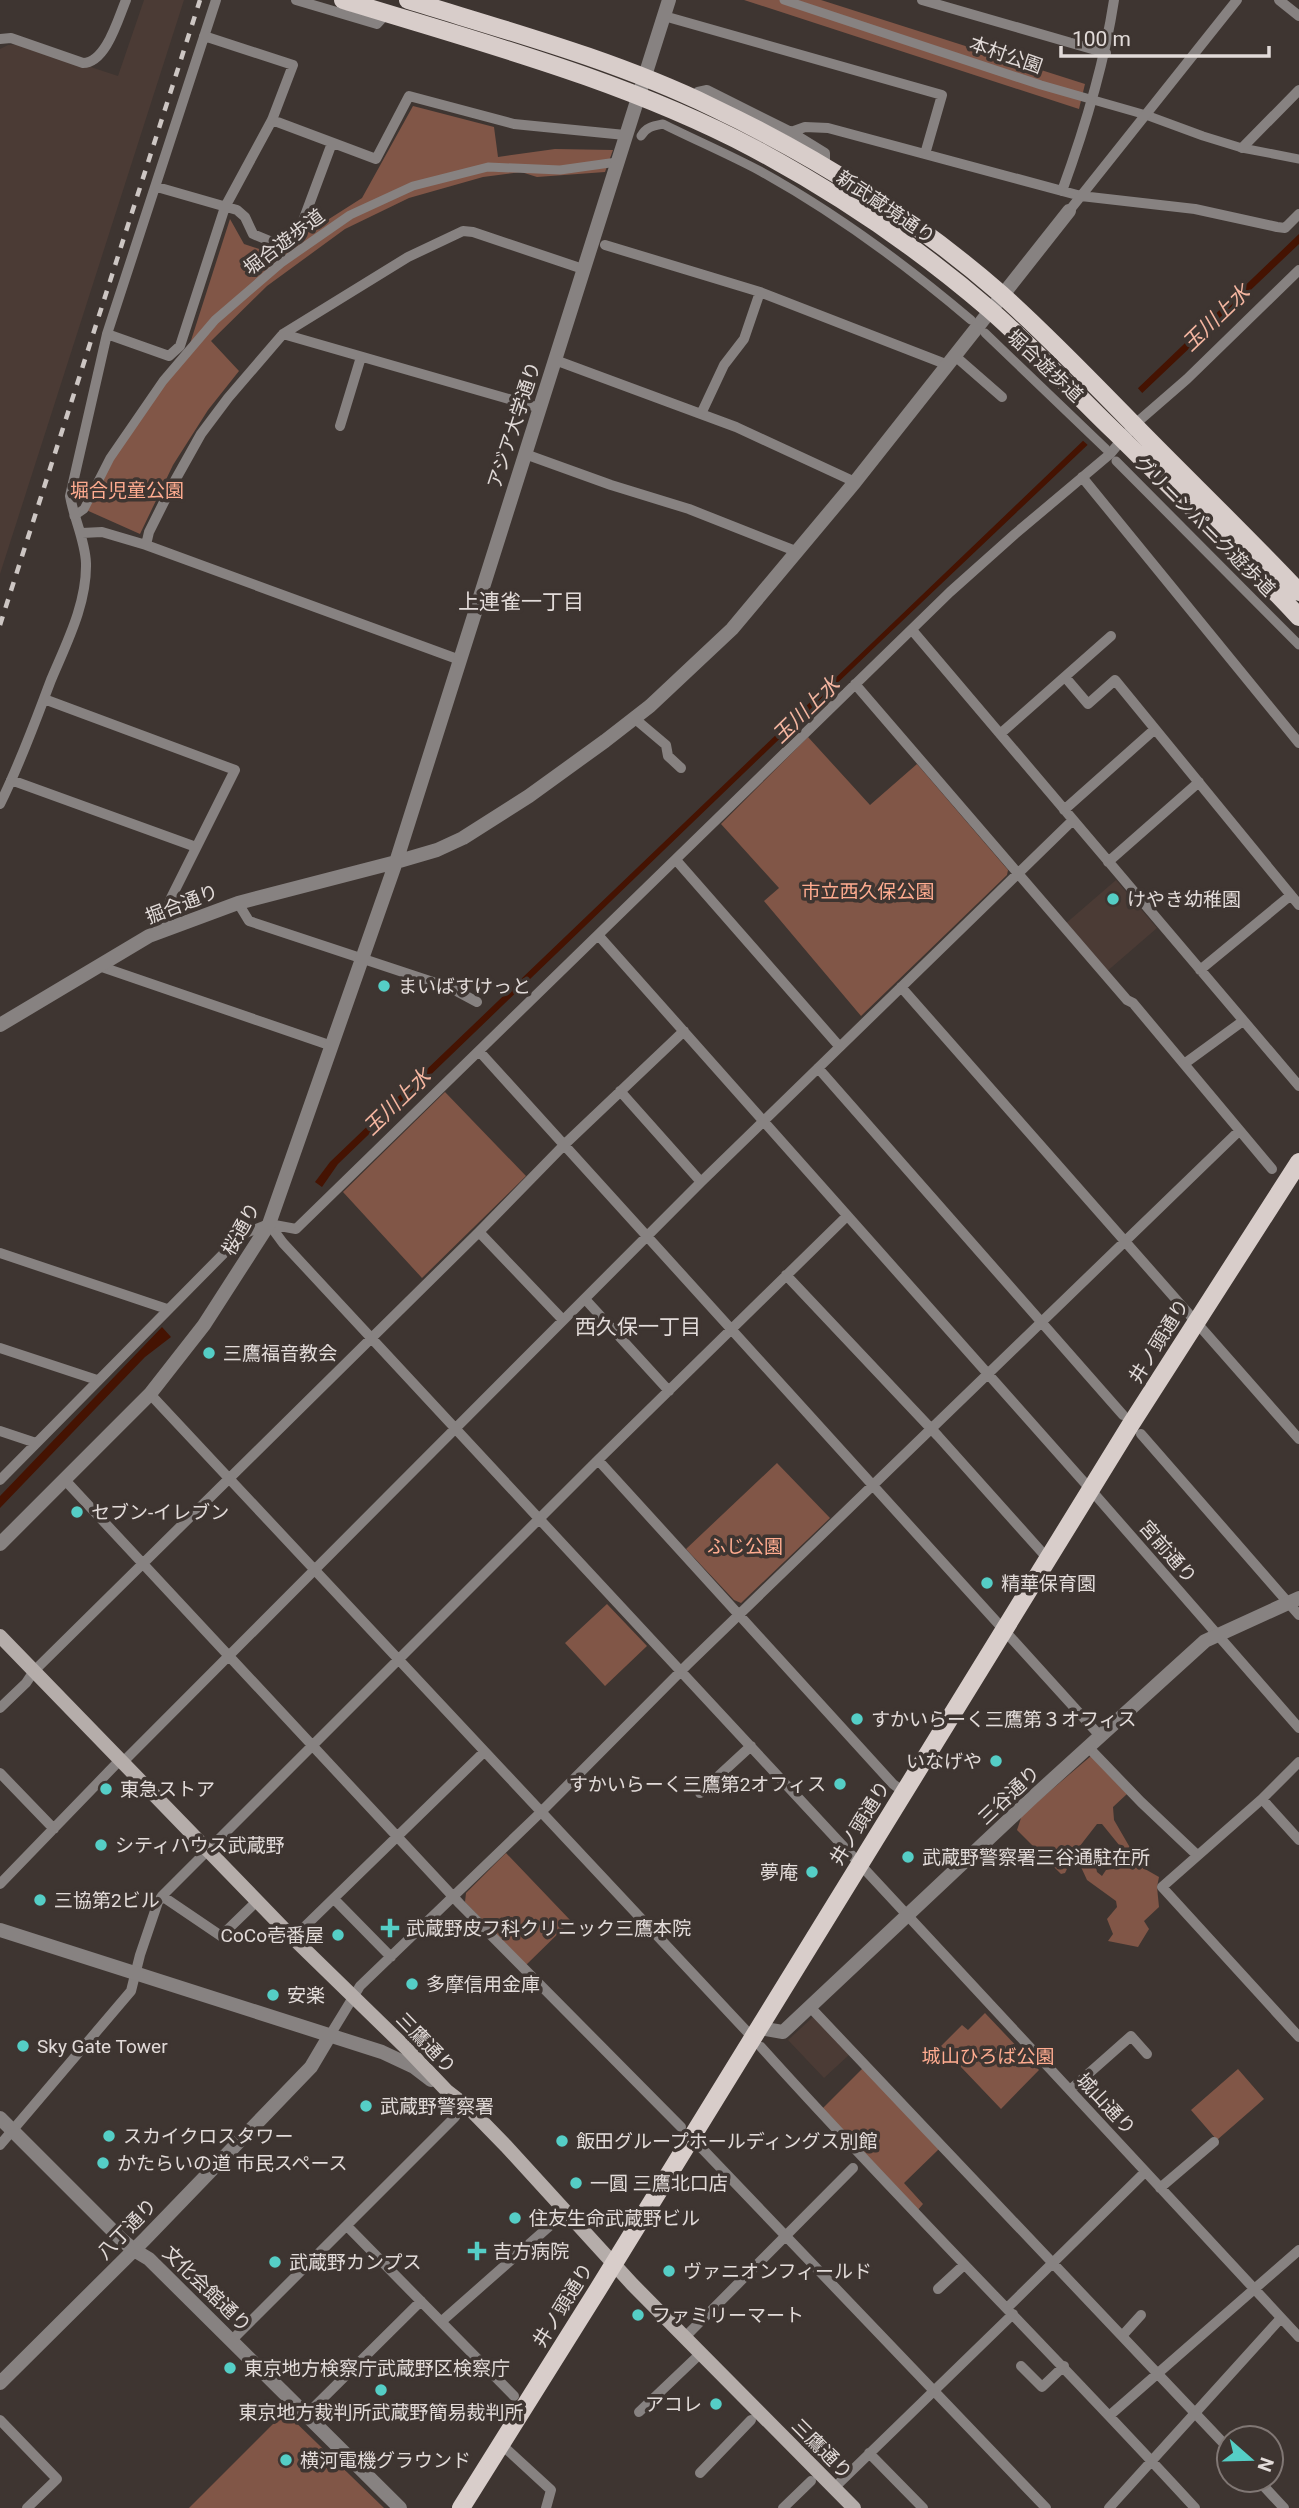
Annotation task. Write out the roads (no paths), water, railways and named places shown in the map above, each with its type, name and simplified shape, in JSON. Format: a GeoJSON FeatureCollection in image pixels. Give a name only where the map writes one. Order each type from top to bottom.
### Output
{"type":"FeatureCollection","features":[{"type":"Feature","properties":{"kind":"main road","name":"新武蔵境通り"},"geometry":{"type":"LineString","coordinates":[[342,0],[589,76],[639,95],[729,136],[808,180],[896,237],[989,310],[1088,418],[1121,438],[1299,617]]}},
{"type":"Feature","properties":{"kind":"main road","name":"新武蔵境通り"},"geometry":{"type":"LineString","coordinates":[[408,0],[552,44],[644,77],[767,135],[822,166],[928,237],[1001,295],[1108,398],[1299,592]]}},
{"type":"Feature","properties":{"kind":"main road","name":"井ノ頭通り"},"geometry":{"type":"LineString","coordinates":[[461,2508],[614,2263],[686,2132],[758,2037],[859,1862],[1299,1162]]}},
{"type":"Feature","properties":{"kind":"main road","name":"三鷹通り"},"geometry":{"type":"LineString","coordinates":[[0,1636],[293,1938],[447,2091],[469,2108],[685,2337],[854,2508]]}},
{"type":"Feature","properties":{"kind":"street"},"geometry":{"type":"LineString","coordinates":[[0,39],[11,38],[89,63],[100,56],[126,0]]}},
{"type":"Feature","properties":{"kind":"street"},"geometry":{"type":"LineString","coordinates":[[0,804],[44,699],[85,589],[86,563],[82,533],[74,516],[70,496],[107,334],[216,0]]}},
{"type":"Feature","properties":{"kind":"street"},"geometry":{"type":"LineString","coordinates":[[296,0],[377,24],[387,13]]}},
{"type":"Feature","properties":{"kind":"street","name":"アジア大学通り"},"geometry":{"type":"LineString","coordinates":[[396,862],[669,0]]}},
{"type":"Feature","properties":{"kind":"street","name":"本村公園"},"geometry":{"type":"LineString","coordinates":[[784,0],[1242,148],[1299,159]]}},
{"type":"Feature","properties":{"kind":"street"},"geometry":{"type":"LineString","coordinates":[[922,0],[1106,53]]}},
{"type":"Feature","properties":{"kind":"street"},"geometry":{"type":"LineString","coordinates":[[1062,191],[1106,53],[1114,0]]}},
{"type":"Feature","properties":{"kind":"street"},"geometry":{"type":"LineString","coordinates":[[1069,211],[1237,0]]}},
{"type":"Feature","properties":{"kind":"street"},"geometry":{"type":"LineString","coordinates":[[1279,0],[1299,16]]}},
{"type":"Feature","properties":{"kind":"street"},"geometry":{"type":"LineString","coordinates":[[664,16],[943,95],[925,154]]}},
{"type":"Feature","properties":{"kind":"street"},"geometry":{"type":"LineString","coordinates":[[107,334],[169,356],[180,346],[225,207],[272,120],[293,65],[204,36]]}},
{"type":"Feature","properties":{"kind":"street"},"geometry":{"type":"LineString","coordinates":[[694,99],[698,92],[707,90],[791,132],[825,153],[822,166]]}},
{"type":"Feature","properties":{"kind":"street"},"geometry":{"type":"LineString","coordinates":[[1242,148],[1299,90]]}},
{"type":"Feature","properties":{"kind":"street"},"geometry":{"type":"LineString","coordinates":[[272,120],[376,159],[409,96],[514,124],[625,135]]}},
{"type":"Feature","properties":{"kind":"street"},"geometry":{"type":"LineString","coordinates":[[641,136],[652,126],[663,124],[760,171],[853,229],[915,272],[971,320]]}},
{"type":"Feature","properties":{"kind":"street"},"geometry":{"type":"LineString","coordinates":[[791,132],[805,127],[828,128],[1082,196],[1195,209],[1277,228],[1284,228],[1299,214]]}},
{"type":"Feature","properties":{"kind":"street"},"geometry":{"type":"LineString","coordinates":[[157,187],[237,210],[245,217],[253,234],[282,246],[297,237],[332,142]]}},
{"type":"Feature","properties":{"kind":"street","name":"堀合遊歩道"},"geometry":{"type":"LineString","coordinates":[[74,516],[84,509],[110,458],[163,381],[215,320],[281,263],[350,215],[413,186],[488,167],[560,170],[617,162]]}},
{"type":"Feature","properties":{"kind":"street","name":"掘合通り"},"geometry":{"type":"LineString","coordinates":[[0,1025],[149,936],[238,904],[396,862],[463,838],[529,796],[634,718],[732,629],[855,482],[1069,211]]}},
{"type":"Feature","properties":{"kind":"street"},"geometry":{"type":"LineString","coordinates":[[146,545],[149,532],[201,434],[283,334],[408,257],[463,231],[583,269]]}},
{"type":"Feature","properties":{"kind":"street"},"geometry":{"type":"LineString","coordinates":[[605,245],[760,292],[951,360],[1002,397]]}},
{"type":"Feature","properties":{"kind":"street"},"geometry":{"type":"LineString","coordinates":[[0,1480],[243,1234],[270,1224],[296,1229],[855,684],[1006,542],[1110,454],[1133,424],[1187,379],[1299,270]]}},
{"type":"Feature","properties":{"kind":"street"},"geometry":{"type":"LineString","coordinates":[[701,414],[724,365],[744,340],[760,292]]}},
{"type":"Feature","properties":{"kind":"street","name":"堀合遊歩道"},"geometry":{"type":"LineString","coordinates":[[985,333],[1088,418],[1106,449]]}},
{"type":"Feature","properties":{"kind":"street"},"geometry":{"type":"LineString","coordinates":[[283,334],[540,408]]}},
{"type":"Feature","properties":{"kind":"street"},"geometry":{"type":"LineString","coordinates":[[340,426],[361,358]]}},
{"type":"Feature","properties":{"kind":"street"},"geometry":{"type":"LineString","coordinates":[[555,359],[736,427],[855,482]]}},
{"type":"Feature","properties":{"kind":"street"},"geometry":{"type":"LineString","coordinates":[[525,454],[689,509],[798,552]]}},
{"type":"Feature","properties":{"kind":"street","name":"グリーンパーク遊歩道"},"geometry":{"type":"LineString","coordinates":[[1116,461],[1299,645]]}},
{"type":"Feature","properties":{"kind":"street"},"geometry":{"type":"LineString","coordinates":[[1082,477],[1299,743]]}},
{"type":"Feature","properties":{"kind":"street"},"geometry":{"type":"LineString","coordinates":[[82,533],[102,532],[146,545],[460,660]]}},
{"type":"Feature","properties":{"kind":"street"},"geometry":{"type":"LineString","coordinates":[[912,630],[1299,1086]]}},
{"type":"Feature","properties":{"kind":"street"},"geometry":{"type":"LineString","coordinates":[[1000,734],[1111,636]]}},
{"type":"Feature","properties":{"kind":"street"},"geometry":{"type":"LineString","coordinates":[[1065,677],[1088,704],[1115,680],[1299,905]]}},
{"type":"Feature","properties":{"kind":"street"},"geometry":{"type":"LineString","coordinates":[[855,684],[1017,874],[1127,1000],[1133,1003],[1272,1169]]}},
{"type":"Feature","properties":{"kind":"street"},"geometry":{"type":"LineString","coordinates":[[44,699],[235,770],[171,898],[164,920],[164,932]]}},
{"type":"Feature","properties":{"kind":"street"},"geometry":{"type":"LineString","coordinates":[[634,718],[666,745],[668,756],[681,768]]}},
{"type":"Feature","properties":{"kind":"street"},"geometry":{"type":"LineString","coordinates":[[1064,810],[1155,729]]}},
{"type":"Feature","properties":{"kind":"street"},"geometry":{"type":"LineString","coordinates":[[11,780],[196,847]]}},
{"type":"Feature","properties":{"kind":"street"},"geometry":{"type":"LineString","coordinates":[[1108,862],[1199,782]]}},
{"type":"Feature","properties":{"kind":"street"},"geometry":{"type":"LineString","coordinates":[[0,1884],[701,1182],[1073,820]]}},
{"type":"Feature","properties":{"kind":"street"},"geometry":{"type":"LineString","coordinates":[[676,860],[839,1046]]}},
{"type":"Feature","properties":{"kind":"street","name":"桜通り"},"geometry":{"type":"LineString","coordinates":[[0,1544],[150,1394],[204,1325],[270,1224],[396,862]]}},
{"type":"Feature","properties":{"kind":"street"},"geometry":{"type":"LineString","coordinates":[[1200,970],[1291,895]]}},
{"type":"Feature","properties":{"kind":"street"},"geometry":{"type":"LineString","coordinates":[[238,904],[249,921],[451,988],[477,1002]]}},
{"type":"Feature","properties":{"kind":"street","name":"宮前通り"},"geometry":{"type":"LineString","coordinates":[[599,936],[1299,1728]]}},
{"type":"Feature","properties":{"kind":"street"},"geometry":{"type":"LineString","coordinates":[[99,966],[332,1046]]}},
{"type":"Feature","properties":{"kind":"street"},"geometry":{"type":"LineString","coordinates":[[901,987],[1299,1439]]}},
{"type":"Feature","properties":{"kind":"street"},"geometry":{"type":"LineString","coordinates":[[1184,1064],[1243,1021]]}},
{"type":"Feature","properties":{"kind":"street"},"geometry":{"type":"LineString","coordinates":[[0,1708],[26,1683],[34,1671],[565,1144],[684,1031]]}},
{"type":"Feature","properties":{"kind":"street"},"geometry":{"type":"LineString","coordinates":[[480,1051],[1101,1737]]}},
{"type":"Feature","properties":{"kind":"street"},"geometry":{"type":"LineString","coordinates":[[818,1068],[1123,1415]]}},
{"type":"Feature","properties":{"kind":"street"},"geometry":{"type":"LineString","coordinates":[[620,1091],[701,1182]]}},
{"type":"Feature","properties":{"kind":"street"},"geometry":{"type":"LineString","coordinates":[[330,2035],[360,1986],[1239,1131]]}},
{"type":"Feature","properties":{"kind":"street"},"geometry":{"type":"LineString","coordinates":[[0,2145],[131,1991],[162,1896],[847,1216]]}},
{"type":"Feature","properties":{"kind":"street","name":"城山通り"},"geometry":{"type":"LineString","coordinates":[[270,1224],[284,1243],[456,1430],[1299,2337]]}},
{"type":"Feature","properties":{"kind":"street"},"geometry":{"type":"LineString","coordinates":[[479,1232],[563,1321]]}},
{"type":"Feature","properties":{"kind":"street"},"geometry":{"type":"LineString","coordinates":[[0,1253],[167,1310]]}},
{"type":"Feature","properties":{"kind":"street"},"geometry":{"type":"LineString","coordinates":[[786,1275],[932,1429],[1048,1559]]}},
{"type":"Feature","properties":{"kind":"street"},"geometry":{"type":"LineString","coordinates":[[585,1298],[669,1391]]}},
{"type":"Feature","properties":{"kind":"street"},"geometry":{"type":"LineString","coordinates":[[0,1348],[97,1380]]}},
{"type":"Feature","properties":{"kind":"street"},"geometry":{"type":"LineString","coordinates":[[150,1394],[540,1813],[758,2037],[865,2162],[1064,2366],[1195,2508]]}},
{"type":"Feature","properties":{"kind":"street"},"geometry":{"type":"LineString","coordinates":[[0,1431],[36,1443]]}},
{"type":"Feature","properties":{"kind":"street"},"geometry":{"type":"LineString","coordinates":[[1141,1434],[1294,1601],[1299,1615]]}},
{"type":"Feature","properties":{"kind":"street"},"geometry":{"type":"LineString","coordinates":[[598,1461],[893,1784],[904,1792]]}},
{"type":"Feature","properties":{"kind":"street"},"geometry":{"type":"LineString","coordinates":[[64,1479],[453,1896],[686,2132],[1046,2508]]}},
{"type":"Feature","properties":{"kind":"street","name":"三谷通り"},"geometry":{"type":"LineString","coordinates":[[758,2037],[783,2032],[1205,1641],[1294,1601]]}},
{"type":"Feature","properties":{"kind":"street"},"geometry":{"type":"LineString","coordinates":[[700,1793],[751,1746]]}},
{"type":"Feature","properties":{"kind":"street"},"geometry":{"type":"LineString","coordinates":[[1089,1748],[1140,1802],[1197,1855]]}},
{"type":"Feature","properties":{"kind":"street"},"geometry":{"type":"LineString","coordinates":[[293,1938],[484,1752]]}},
{"type":"Feature","properties":{"kind":"street"},"geometry":{"type":"LineString","coordinates":[[1299,1762],[1262,1799],[1162,1887],[1299,2038]]}},
{"type":"Feature","properties":{"kind":"street"},"geometry":{"type":"LineString","coordinates":[[0,1773],[54,1829]]}},
{"type":"Feature","properties":{"kind":"street"},"geometry":{"type":"LineString","coordinates":[[1262,1799],[1299,1840]]}},
{"type":"Feature","properties":{"kind":"street"},"geometry":{"type":"LineString","coordinates":[[162,1896],[221,1937],[257,1901]]}},
{"type":"Feature","properties":{"kind":"street"},"geometry":{"type":"LineString","coordinates":[[334,1899],[391,1957]]}},
{"type":"Feature","properties":{"kind":"street"},"geometry":{"type":"LineString","coordinates":[[0,1930],[382,2052],[414,2067],[447,2091]]}},
{"type":"Feature","properties":{"kind":"street"},"geometry":{"type":"LineString","coordinates":[[810,2007],[1215,2434]]}},
{"type":"Feature","properties":{"kind":"street"},"geometry":{"type":"LineString","coordinates":[[1070,2091],[1141,2027]]}},
{"type":"Feature","properties":{"kind":"street","name":"八丁通り"},"geometry":{"type":"LineString","coordinates":[[0,2383],[134,2250],[311,2067],[330,2035]]}},
{"type":"Feature","properties":{"kind":"street"},"geometry":{"type":"LineString","coordinates":[[1131,2036],[1147,2054]]}},
{"type":"Feature","properties":{"kind":"street"},"geometry":{"type":"LineString","coordinates":[[232,2340],[455,2117]]}},
{"type":"Feature","properties":{"kind":"street","name":"文化会館通り"},"geometry":{"type":"LineString","coordinates":[[0,2118],[134,2250],[149,2259],[400,2508]]}},
{"type":"Feature","properties":{"kind":"street"},"geometry":{"type":"LineString","coordinates":[[1160,2188],[1214,2142]]}},
{"type":"Feature","properties":{"kind":"street"},"geometry":{"type":"LineString","coordinates":[[685,2337],[853,2168]]}},
{"type":"Feature","properties":{"kind":"street"},"geometry":{"type":"LineString","coordinates":[[834,2488],[934,2392],[1010,2311],[1052,2261],[1145,2172]]}},
{"type":"Feature","properties":{"kind":"street"},"geometry":{"type":"LineString","coordinates":[[442,2321],[553,2223]]}},
{"type":"Feature","properties":{"kind":"street"},"geometry":{"type":"LineString","coordinates":[[347,2226],[514,2396]]}},
{"type":"Feature","properties":{"kind":"street"},"geometry":{"type":"LineString","coordinates":[[1109,2416],[1299,2250]]}},
{"type":"Feature","properties":{"kind":"street"},"geometry":{"type":"LineString","coordinates":[[938,2289],[964,2265]]}},
{"type":"Feature","properties":{"kind":"street"},"geometry":{"type":"LineString","coordinates":[[307,2414],[421,2301]]}},
{"type":"Feature","properties":{"kind":"street"},"geometry":{"type":"LineString","coordinates":[[1122,2336],[1141,2315]]}},
{"type":"Feature","properties":{"kind":"street"},"geometry":{"type":"LineString","coordinates":[[1109,2508],[1281,2318]]}},
{"type":"Feature","properties":{"kind":"street"},"geometry":{"type":"LineString","coordinates":[[639,2412],[701,2353]]}},
{"type":"Feature","properties":{"kind":"street"},"geometry":{"type":"LineString","coordinates":[[1021,2366],[1042,2387],[1064,2366]]}},
{"type":"Feature","properties":{"kind":"street"},"geometry":{"type":"LineString","coordinates":[[700,2473],[751,2420]]}},
{"type":"Feature","properties":{"kind":"street"},"geometry":{"type":"LineString","coordinates":[[1,2425],[57,2479],[27,2508]]}},
{"type":"Feature","properties":{"kind":"street"},"geometry":{"type":"LineString","coordinates":[[501,2444],[551,2490],[546,2508]]}},
{"type":"Feature","properties":{"kind":"street"},"geometry":{"type":"LineString","coordinates":[[869,2453],[923,2508]]}},
{"type":"Feature","properties":{"kind":"street"},"geometry":{"type":"LineString","coordinates":[[783,2508],[811,2482]]}},
{"type":"Feature","properties":{"kind":"street"},"geometry":{"type":"LineString","coordinates":[[1271,2494],[1284,2508]]}},
{"type":"Feature","properties":{"kind":"water","name":"玉川上水"},"geometry":{"type":"Polygon","coordinates":[[[1299,234],[1299,244],[879,643],[338,1164],[322,1187],[315,1182],[330,1162],[1299,234]]]}},
{"type":"Feature","properties":{"kind":"water"},"geometry":{"type":"Polygon","coordinates":[[[162,1327],[171,1337],[145,1357],[0,1508],[0,1496],[162,1327]]]}},
{"type":"Feature","properties":{"kind":"railway"},"geometry":{"type":"LineString","coordinates":[[0,625],[200,0]]}},
{"type":"Feature","properties":{"kind":"place","name":"けやき幼稚園"},"geometry":{"type":"Point","coordinates":[1113,899]}},
{"type":"Feature","properties":{"kind":"place","name":"まいばすけっと"},"geometry":{"type":"Point","coordinates":[384,986]}},
{"type":"Feature","properties":{"kind":"place","name":"三鷹福音教会"},"geometry":{"type":"Point","coordinates":[209,1353]}},
{"type":"Feature","properties":{"kind":"place","name":"セブン-イレブン"},"geometry":{"type":"Point","coordinates":[77,1512]}},
{"type":"Feature","properties":{"kind":"place","name":"精華保育園"},"geometry":{"type":"Point","coordinates":[987,1583]}},
{"type":"Feature","properties":{"kind":"place","name":"すかいらーく三鷹第３オフィス"},"geometry":{"type":"Point","coordinates":[857,1719]}},
{"type":"Feature","properties":{"kind":"place","name":"いなげや"},"geometry":{"type":"Point","coordinates":[996,1761]}},
{"type":"Feature","properties":{"kind":"place","name":"すかいらーく三鷹第2オフィス"},"geometry":{"type":"Point","coordinates":[840,1784]}},
{"type":"Feature","properties":{"kind":"place","name":"東急ストア"},"geometry":{"type":"Point","coordinates":[106,1789]}},
{"type":"Feature","properties":{"kind":"place","name":"シティハウス武蔵野"},"geometry":{"type":"Point","coordinates":[101,1845]}},
{"type":"Feature","properties":{"kind":"place","name":"武蔵野警察署三谷通駐在所"},"geometry":{"type":"Point","coordinates":[908,1857]}},
{"type":"Feature","properties":{"kind":"place","name":"夢庵"},"geometry":{"type":"Point","coordinates":[812,1872]}},
{"type":"Feature","properties":{"kind":"place","name":"三協第2ビル"},"geometry":{"type":"Point","coordinates":[40,1900]}},
{"type":"Feature","properties":{"kind":"place","name":"武蔵野皮フ科クリニック三鷹本院"},"geometry":{"type":"Point","coordinates":[390,1928]}},
{"type":"Feature","properties":{"kind":"place","name":"CoCo壱番屋"},"geometry":{"type":"Point","coordinates":[338,1935]}},
{"type":"Feature","properties":{"kind":"place","name":"多摩信用金庫"},"geometry":{"type":"Point","coordinates":[412,1984]}},
{"type":"Feature","properties":{"kind":"place","name":"安楽"},"geometry":{"type":"Point","coordinates":[273,1995]}},
{"type":"Feature","properties":{"kind":"place","name":"Sky Gate Tower"},"geometry":{"type":"Point","coordinates":[23,2046]}},
{"type":"Feature","properties":{"kind":"place","name":"武蔵野警察署"},"geometry":{"type":"Point","coordinates":[366,2106]}},
{"type":"Feature","properties":{"kind":"place","name":"スカイクロスタワー"},"geometry":{"type":"Point","coordinates":[109,2136]}},
{"type":"Feature","properties":{"kind":"place","name":"飯田グループホールディングス別館"},"geometry":{"type":"Point","coordinates":[562,2141]}},
{"type":"Feature","properties":{"kind":"place","name":"かたらいの道 市民スペース"},"geometry":{"type":"Point","coordinates":[103,2163]}},
{"type":"Feature","properties":{"kind":"place","name":"一圓 三鷹北口店"},"geometry":{"type":"Point","coordinates":[576,2183]}},
{"type":"Feature","properties":{"kind":"place","name":"住友生命武蔵野ビル"},"geometry":{"type":"Point","coordinates":[515,2218]}},
{"type":"Feature","properties":{"kind":"place","name":"吉方病院"},"geometry":{"type":"Point","coordinates":[477,2251]}},
{"type":"Feature","properties":{"kind":"place","name":"武蔵野カンプス"},"geometry":{"type":"Point","coordinates":[275,2262]}},
{"type":"Feature","properties":{"kind":"place","name":"ヴァニオンフィールド"},"geometry":{"type":"Point","coordinates":[669,2271]}},
{"type":"Feature","properties":{"kind":"place","name":"ファミリーマート"},"geometry":{"type":"Point","coordinates":[638,2315]}},
{"type":"Feature","properties":{"kind":"place","name":"東京地方検察庁武蔵野区検察庁"},"geometry":{"type":"Point","coordinates":[230,2368]}},
{"type":"Feature","properties":{"kind":"place","name":"東京地方裁判所武蔵野簡易裁判所"},"geometry":{"type":"Point","coordinates":[381,2390]}},
{"type":"Feature","properties":{"kind":"place","name":"アコレ"},"geometry":{"type":"Point","coordinates":[716,2404]}},
{"type":"Feature","properties":{"kind":"place","name":"横河電機グラウンド"},"geometry":{"type":"Point","coordinates":[286,2460]}},
{"type":"Feature","properties":{"kind":"district","name":"上連雀一丁目"},"geometry":{"type":"Point","coordinates":[521,602]}},
{"type":"Feature","properties":{"kind":"district","name":"西久保一丁目"},"geometry":{"type":"Point","coordinates":[638,1327]}},
{"type":"Feature","properties":{"kind":"park label","name":"堀合児童公園"},"geometry":{"type":"Point","coordinates":[127,490]}},
{"type":"Feature","properties":{"kind":"park label","name":"市立西久保公園"},"geometry":{"type":"Point","coordinates":[868,891]}},
{"type":"Feature","properties":{"kind":"park label","name":"ふじ公園"},"geometry":{"type":"Point","coordinates":[745,1546]}},
{"type":"Feature","properties":{"kind":"park label","name":"城山ひろば公園"},"geometry":{"type":"Point","coordinates":[988,2056]}}]}
